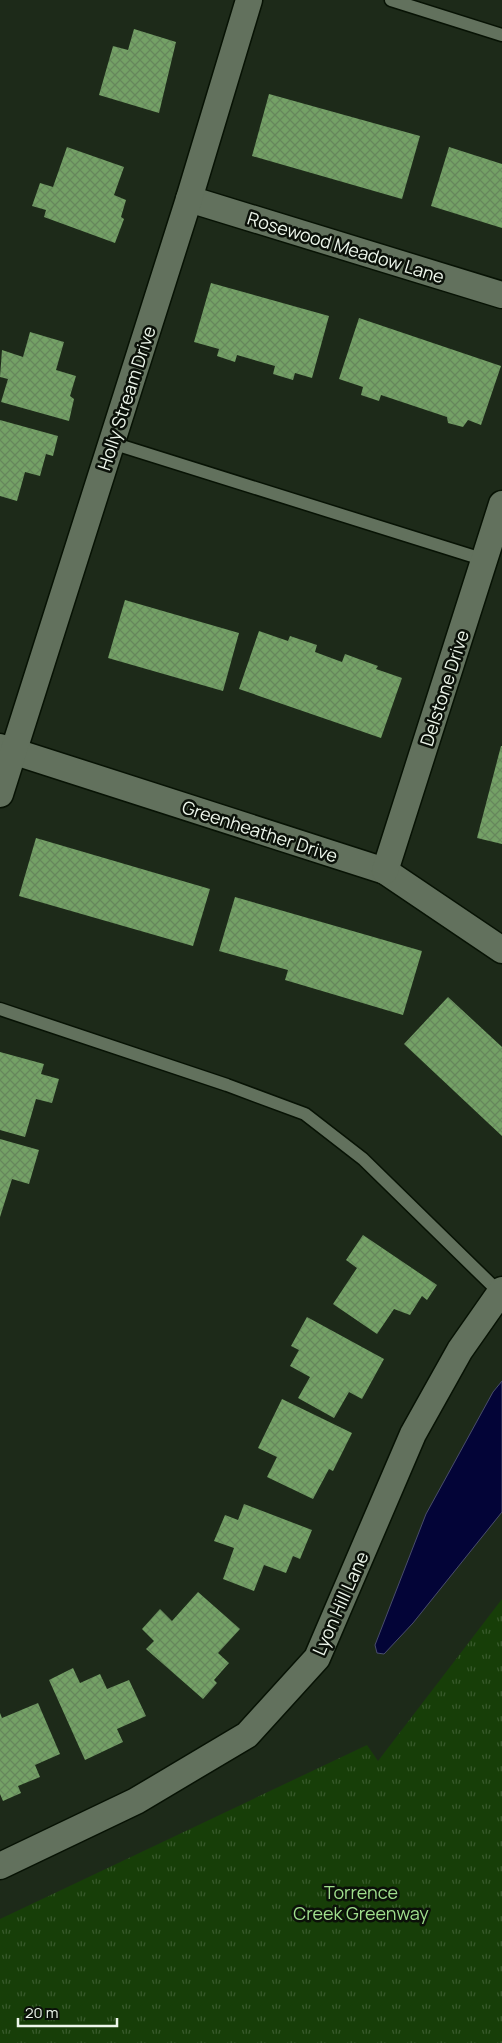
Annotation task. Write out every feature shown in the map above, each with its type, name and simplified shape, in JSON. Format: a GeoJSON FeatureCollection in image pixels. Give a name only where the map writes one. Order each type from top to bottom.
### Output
{"type":"FeatureCollection","features":[{"type":"Feature","properties":{"kind":"street","name":"Holly Stream Drive"},"geometry":{"type":"LineString","coordinates":[[0,794],[7,749],[112,443],[249,0]]}},
{"type":"Feature","properties":{"kind":"street","name":"Rosewood Meadow Lane"},"geometry":{"type":"LineString","coordinates":[[189,198],[502,295]]}},
{"type":"Feature","properties":{"kind":"street","name":"Delstone Drive"},"geometry":{"type":"LineString","coordinates":[[385,871],[486,560],[502,504]]}},
{"type":"Feature","properties":{"kind":"street","name":"Greenheather Drive"},"geometry":{"type":"LineString","coordinates":[[7,749],[385,871],[502,950]]}},
{"type":"Feature","properties":{"kind":"street","name":"Lyon Hill Lane"},"geometry":{"type":"LineString","coordinates":[[0,1866],[136,1801],[247,1735],[317,1658],[413,1434],[460,1350],[501,1292]]}},
{"type":"Feature","properties":{"kind":"lane"},"geometry":{"type":"LineString","coordinates":[[391,0],[502,35]]}},
{"type":"Feature","properties":{"kind":"lane"},"geometry":{"type":"LineString","coordinates":[[112,443],[486,560]]}},
{"type":"Feature","properties":{"kind":"lane"},"geometry":{"type":"LineString","coordinates":[[0,1009],[227,1085],[305,1114],[363,1160],[501,1292]]}},
{"type":"Feature","properties":{"kind":"green space","name":"Torrence Creek Greenway"},"geometry":{"type":"Polygon","coordinates":[[[502,1599],[502,2043],[0,2043],[0,1919],[367,1745],[378,1761],[502,1599]]]}},
{"type":"Feature","properties":{"kind":"shaded area"},"geometry":{"type":"Polygon","coordinates":[[[502,1381],[502,1512],[413,1623],[384,1654],[377,1653],[375,1645],[426,1514],[493,1392],[502,1381]]]}},
{"type":"Feature","properties":{"kind":"building"},"geometry":{"type":"Polygon","coordinates":[[[134,29],[176,42],[159,113],[99,95],[113,46],[128,50],[134,29]]]}},
{"type":"Feature","properties":{"kind":"building"},"geometry":{"type":"Polygon","coordinates":[[[269,94],[420,136],[402,199],[252,156],[269,94]]]}},
{"type":"Feature","properties":{"kind":"building"},"geometry":{"type":"Polygon","coordinates":[[[67,147],[124,167],[114,195],[126,200],[121,217],[124,219],[115,243],[44,217],[46,210],[32,206],[40,183],[53,187],[67,147]]]}},
{"type":"Feature","properties":{"kind":"building"},"geometry":{"type":"Polygon","coordinates":[[[449,147],[502,164],[502,228],[431,206],[449,147]]]}},
{"type":"Feature","properties":{"kind":"building"},"geometry":{"type":"Polygon","coordinates":[[[211,283],[329,316],[312,378],[295,373],[293,380],[273,374],[275,366],[237,355],[235,362],[217,356],[219,349],[194,342],[211,283]]]}},
{"type":"Feature","properties":{"kind":"building"},"geometry":{"type":"Polygon","coordinates":[[[359,318],[501,366],[481,425],[468,420],[463,427],[448,423],[447,417],[381,395],[379,401],[361,395],[363,387],[339,379],[359,318]]]}},
{"type":"Feature","properties":{"kind":"building"},"geometry":{"type":"Polygon","coordinates":[[[30,332],[64,342],[56,370],[76,376],[70,396],[74,399],[69,421],[1,402],[8,379],[0,377],[2,350],[23,357],[30,332]]]}},
{"type":"Feature","properties":{"kind":"building"},"geometry":{"type":"Polygon","coordinates":[[[0,420],[58,436],[53,456],[46,454],[40,476],[25,472],[17,501],[0,496],[0,420]]]}},
{"type":"Feature","properties":{"kind":"building"},"geometry":{"type":"Polygon","coordinates":[[[125,600],[239,633],[223,691],[108,658],[125,600]]]}},
{"type":"Feature","properties":{"kind":"building"},"geometry":{"type":"Polygon","coordinates":[[[259,631],[288,641],[290,636],[317,645],[315,652],[342,662],[345,654],[378,666],[376,669],[402,678],[381,738],[239,689],[259,631]]]}},
{"type":"Feature","properties":{"kind":"building"},"geometry":{"type":"Polygon","coordinates":[[[502,746],[502,844],[477,838],[502,746]]]}},
{"type":"Feature","properties":{"kind":"building"},"geometry":{"type":"Polygon","coordinates":[[[36,838],[210,889],[193,946],[19,896],[36,838]]]}},
{"type":"Feature","properties":{"kind":"building"},"geometry":{"type":"Polygon","coordinates":[[[235,897],[422,951],[403,1015],[285,980],[288,970],[219,951],[235,897]]]}},
{"type":"Feature","properties":{"kind":"building"},"geometry":{"type":"Polygon","coordinates":[[[448,997],[502,1047],[502,1136],[404,1044],[448,997]]]}},
{"type":"Feature","properties":{"kind":"building"},"geometry":{"type":"Polygon","coordinates":[[[0,1052],[44,1064],[41,1074],[59,1079],[52,1103],[36,1099],[25,1137],[0,1130],[0,1052]]]}},
{"type":"Feature","properties":{"kind":"building"},"geometry":{"type":"Polygon","coordinates":[[[0,1139],[39,1150],[29,1184],[12,1179],[0,1217],[0,1139]]]}},
{"type":"Feature","properties":{"kind":"building"},"geometry":{"type":"Polygon","coordinates":[[[363,1235],[437,1285],[427,1300],[422,1296],[410,1315],[394,1309],[377,1334],[333,1304],[357,1268],[346,1260],[363,1235]]]}},
{"type":"Feature","properties":{"kind":"building"},"geometry":{"type":"Polygon","coordinates":[[[307,1317],[384,1359],[362,1399],[349,1392],[334,1418],[298,1398],[310,1377],[290,1366],[299,1350],[291,1346],[307,1317]]]}},
{"type":"Feature","properties":{"kind":"building"},"geometry":{"type":"Polygon","coordinates":[[[282,1399],[352,1433],[333,1471],[329,1469],[313,1499],[267,1477],[277,1457],[258,1448],[282,1399]]]}},
{"type":"Feature","properties":{"kind":"building"},"geometry":{"type":"Polygon","coordinates":[[[244,1504],[312,1530],[300,1559],[293,1556],[286,1573],[264,1565],[254,1591],[223,1579],[234,1548],[214,1541],[225,1515],[238,1520],[244,1504]]]}},
{"type":"Feature","properties":{"kind":"building"},"geometry":{"type":"Polygon","coordinates":[[[198,1592],[240,1629],[218,1653],[229,1663],[214,1680],[217,1683],[203,1699],[146,1649],[154,1641],[142,1629],[160,1609],[172,1621],[198,1592]]]}},
{"type":"Feature","properties":{"kind":"building"},"geometry":{"type":"Polygon","coordinates":[[[73,1668],[80,1683],[100,1674],[107,1689],[129,1680],[146,1716],[117,1729],[123,1742],[85,1760],[49,1680],[73,1668]]]}},
{"type":"Feature","properties":{"kind":"building"},"geometry":{"type":"Polygon","coordinates":[[[38,1703],[60,1754],[35,1765],[40,1777],[18,1786],[21,1793],[3,1801],[0,1794],[0,1713],[2,1718],[38,1703]]]}}]}
